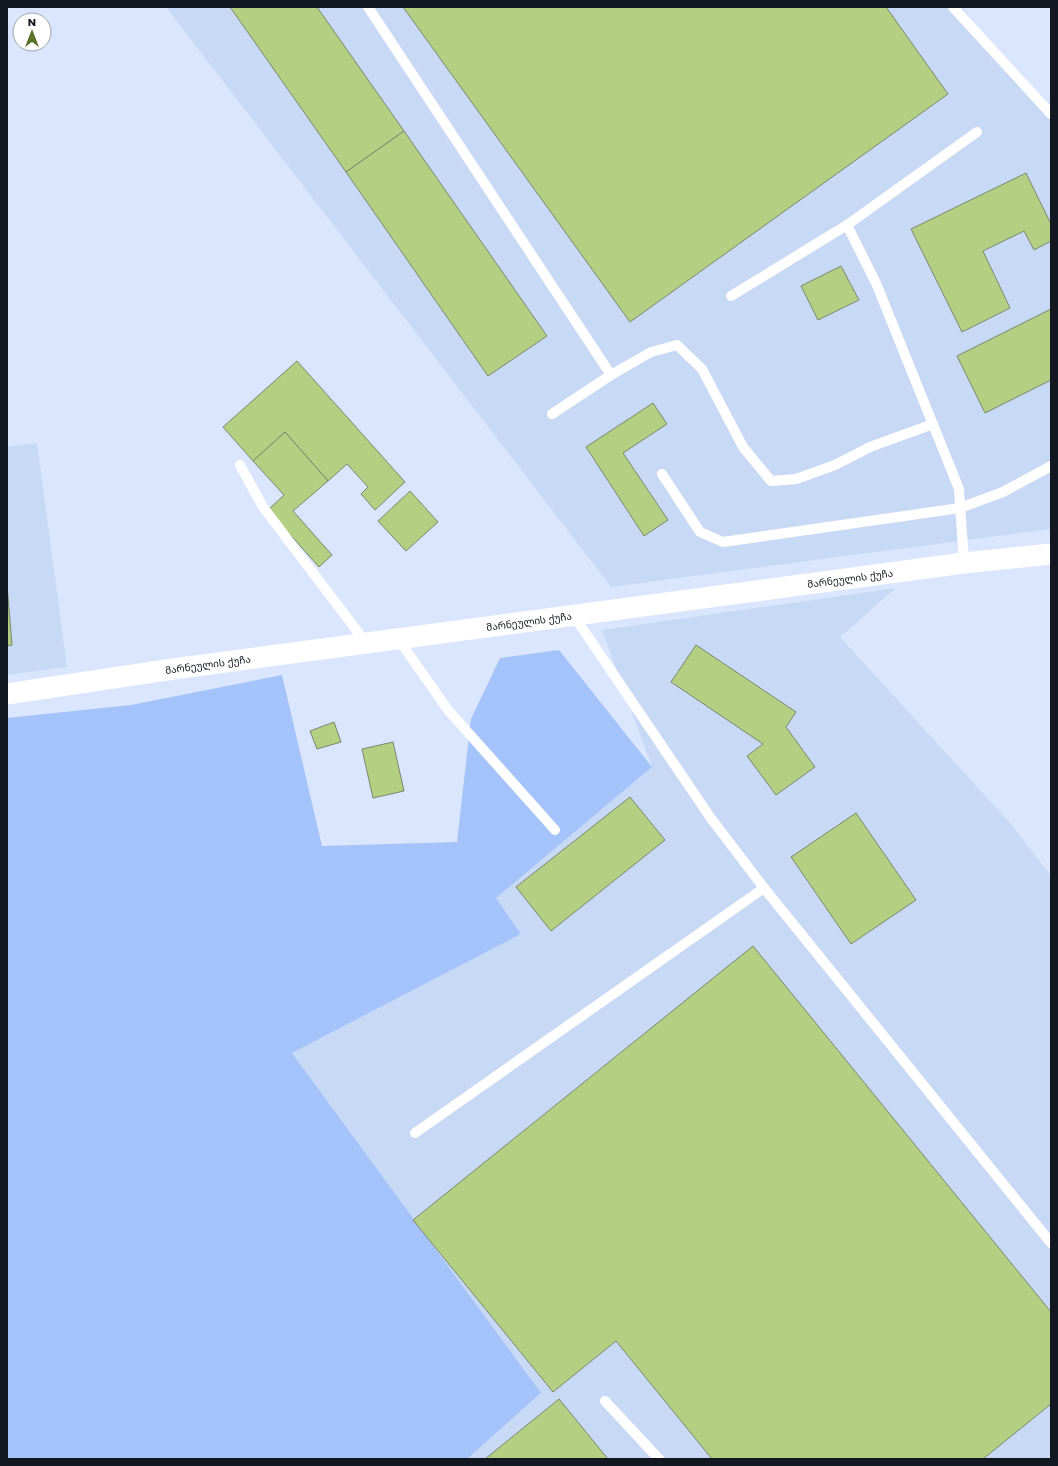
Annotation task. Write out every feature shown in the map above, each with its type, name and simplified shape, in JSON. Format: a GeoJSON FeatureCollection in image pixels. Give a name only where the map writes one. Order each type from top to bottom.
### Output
{"type":"FeatureCollection","features":[{"type":"Feature","properties":{"kind":"street","name":"მარნეულის ქუჩა"},"geometry":{"type":"LineString","coordinates":[[7,694],[173,669],[399,640],[964,563],[1051,554]]}},
{"type":"Feature","properties":{"kind":"lane"},"geometry":{"type":"LineString","coordinates":[[368,7],[611,375]]}},
{"type":"Feature","properties":{"kind":"lane"},"geometry":{"type":"LineString","coordinates":[[953,7],[1051,114]]}},
{"type":"Feature","properties":{"kind":"lane"},"geometry":{"type":"LineString","coordinates":[[731,296],[847,225],[977,132]]}},
{"type":"Feature","properties":{"kind":"lane"},"geometry":{"type":"LineString","coordinates":[[847,225],[876,283],[959,489],[964,563]]}},
{"type":"Feature","properties":{"kind":"lane"},"geometry":{"type":"LineString","coordinates":[[552,414],[611,375],[652,352],[677,345],[702,369],[743,447],[771,481],[796,479],[835,465],[870,447],[933,424]]}},
{"type":"Feature","properties":{"kind":"lane"},"geometry":{"type":"LineString","coordinates":[[240,465],[263,507],[367,644]]}},
{"type":"Feature","properties":{"kind":"lane"},"geometry":{"type":"LineString","coordinates":[[662,474],[700,532],[723,542],[960,508],[1003,492],[1051,466]]}},
{"type":"Feature","properties":{"kind":"lane"},"geometry":{"type":"LineString","coordinates":[[574,616],[710,817],[764,888],[1051,1243]]}},
{"type":"Feature","properties":{"kind":"lane"},"geometry":{"type":"LineString","coordinates":[[399,640],[448,710],[555,830]]}},
{"type":"Feature","properties":{"kind":"lane"},"geometry":{"type":"LineString","coordinates":[[415,1133],[764,888]]}},
{"type":"Feature","properties":{"kind":"lane"},"geometry":{"type":"LineString","coordinates":[[604,1401],[659,1459]]}},
{"type":"Feature","properties":{"kind":"shaded area"},"geometry":{"type":"Polygon","coordinates":[[[166,7],[962,7],[1051,116],[1051,529],[611,587],[166,7]]]}},
{"type":"Feature","properties":{"kind":"shaded area"},"geometry":{"type":"Polygon","coordinates":[[[37,443],[67,667],[7,675],[7,447],[37,443]]]}},
{"type":"Feature","properties":{"kind":"shaded area"},"geometry":{"type":"Polygon","coordinates":[[[896,588],[840,637],[1011,824],[1051,876],[1051,1459],[467,1459],[541,1394],[292,1053],[521,934],[496,898],[652,767],[602,630],[896,588]]]}},
{"type":"Feature","properties":{"kind":"shaded area"},"geometry":{"type":"Polygon","coordinates":[[[559,650],[652,767],[496,898],[521,934],[292,1053],[541,1393],[467,1459],[7,1459],[7,718],[131,705],[282,675],[322,846],[457,842],[471,719],[500,658],[559,650]]]}},
{"type":"Feature","properties":{"kind":"building"},"geometry":{"type":"Polygon","coordinates":[[[230,7],[317,7],[404,131],[346,172],[230,7]]]}},
{"type":"Feature","properties":{"kind":"building"},"geometry":{"type":"Polygon","coordinates":[[[403,7],[886,7],[948,94],[630,322],[403,7]]]}},
{"type":"Feature","properties":{"kind":"building"},"geometry":{"type":"Polygon","coordinates":[[[404,131],[547,336],[488,376],[346,172],[404,131]]]}},
{"type":"Feature","properties":{"kind":"building"},"geometry":{"type":"Polygon","coordinates":[[[1026,173],[1051,224],[1051,241],[1034,250],[1024,231],[983,251],[1010,308],[962,332],[911,229],[1026,173]]]}},
{"type":"Feature","properties":{"kind":"building"},"geometry":{"type":"Polygon","coordinates":[[[841,266],[859,300],[818,320],[801,286],[841,266]]]}},
{"type":"Feature","properties":{"kind":"building"},"geometry":{"type":"Polygon","coordinates":[[[1051,309],[1051,380],[985,413],[957,356],[1051,309]]]}},
{"type":"Feature","properties":{"kind":"building"},"geometry":{"type":"Polygon","coordinates":[[[297,361],[405,482],[375,510],[361,494],[368,487],[347,464],[328,481],[285,432],[253,461],[223,427],[297,361]]]}},
{"type":"Feature","properties":{"kind":"building"},"geometry":{"type":"Polygon","coordinates":[[[653,403],[667,424],[623,453],[668,520],[644,536],[586,447],[653,403]]]}},
{"type":"Feature","properties":{"kind":"building"},"geometry":{"type":"Polygon","coordinates":[[[285,432],[328,481],[293,511],[332,555],[319,567],[268,510],[284,495],[253,461],[285,432]]]}},
{"type":"Feature","properties":{"kind":"building"},"geometry":{"type":"Polygon","coordinates":[[[410,491],[438,522],[406,551],[378,521],[410,491]]]}},
{"type":"Feature","properties":{"kind":"building"},"geometry":{"type":"Polygon","coordinates":[[[7,585],[12,645],[7,646],[7,585]]]}},
{"type":"Feature","properties":{"kind":"building"},"geometry":{"type":"Polygon","coordinates":[[[696,645],[796,712],[786,727],[815,767],[776,795],[747,756],[763,744],[671,682],[696,645]]]}},
{"type":"Feature","properties":{"kind":"building"},"geometry":{"type":"Polygon","coordinates":[[[334,722],[341,742],[317,749],[310,731],[334,722]]]}},
{"type":"Feature","properties":{"kind":"building"},"geometry":{"type":"Polygon","coordinates":[[[393,742],[404,791],[373,798],[362,749],[393,742]]]}},
{"type":"Feature","properties":{"kind":"building"},"geometry":{"type":"Polygon","coordinates":[[[630,797],[665,840],[551,931],[516,887],[630,797]]]}},
{"type":"Feature","properties":{"kind":"building"},"geometry":{"type":"Polygon","coordinates":[[[856,813],[916,900],[851,944],[791,857],[856,813]]]}},
{"type":"Feature","properties":{"kind":"building"},"geometry":{"type":"Polygon","coordinates":[[[753,946],[1051,1312],[1051,1404],[983,1459],[712,1459],[616,1341],[553,1392],[413,1220],[753,946]]]}},
{"type":"Feature","properties":{"kind":"building"},"geometry":{"type":"Polygon","coordinates":[[[559,1399],[608,1459],[485,1459],[559,1399]]]}}]}
